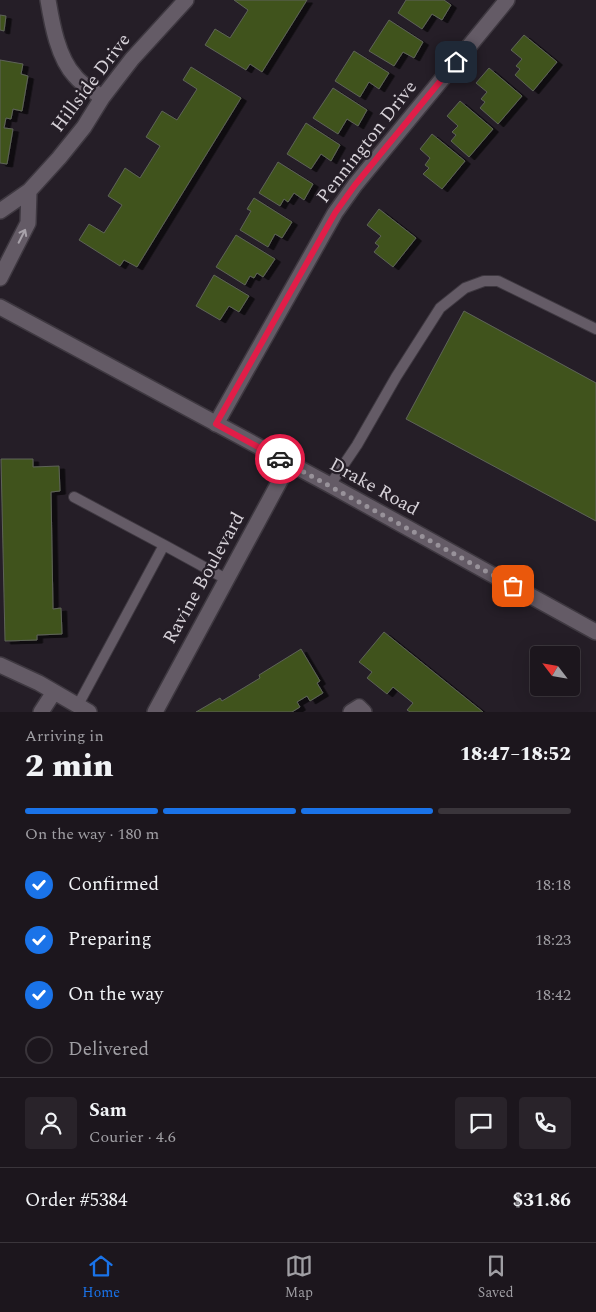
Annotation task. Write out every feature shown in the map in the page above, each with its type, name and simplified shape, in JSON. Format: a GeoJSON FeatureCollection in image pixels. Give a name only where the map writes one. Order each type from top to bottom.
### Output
{"type":"FeatureCollection","features":[{"type":"Feature","properties":{"kind":"street"},"geometry":{"type":"LineString","coordinates":[[48,0],[54,30],[65,60],[75,76],[102,98]]}},
{"type":"Feature","properties":{"kind":"street","name":"Hillside Drive"},"geometry":{"type":"LineString","coordinates":[[0,211],[29,191],[59,158],[84,127],[102,98],[132,59],[186,0]]}},
{"type":"Feature","properties":{"kind":"street","name":"Pennington Drive"},"geometry":{"type":"LineString","coordinates":[[216,424],[335,213],[355,185],[507,0]]}},
{"type":"Feature","properties":{"kind":"street"},"geometry":{"type":"LineString","coordinates":[[0,278],[28,223],[29,191]]}},
{"type":"Feature","properties":{"kind":"street","name":"Drake Road"},"geometry":{"type":"LineString","coordinates":[[0,307],[330,485],[596,632]]}},
{"type":"Feature","properties":{"kind":"street","name":"Ravine Boulevard"},"geometry":{"type":"LineString","coordinates":[[155,712],[289,464]]}},
{"type":"Feature","properties":{"kind":"street"},"geometry":{"type":"LineString","coordinates":[[0,665],[39,683],[84,709]]}},
{"type":"Feature","properties":{"kind":"street"},"geometry":{"type":"LineString","coordinates":[[42,712],[54,692]]}},
{"type":"Feature","properties":{"kind":"street"},"geometry":{"type":"LineString","coordinates":[[351,712],[359,707],[364,712]]}},
{"type":"Feature","properties":{"kind":"lane"},"geometry":{"type":"LineString","coordinates":[[330,485],[357,445],[396,377],[440,308],[465,288],[484,281],[498,281],[596,330]]}},
{"type":"Feature","properties":{"kind":"lane"},"geometry":{"type":"LineString","coordinates":[[74,497],[226,579]]}},
{"type":"Feature","properties":{"kind":"lane"},"geometry":{"type":"LineString","coordinates":[[84,709],[164,545]]}},
{"type":"Feature","properties":{"kind":"building"},"geometry":{"type":"Polygon","coordinates":[[[234,0],[307,0],[262,72],[250,64],[246,70],[205,45],[215,29],[230,38],[248,10],[234,0]]]}},
{"type":"Feature","properties":{"kind":"building"},"geometry":{"type":"Polygon","coordinates":[[[406,0],[444,0],[451,5],[442,20],[432,14],[422,29],[398,13],[406,0]]]}},
{"type":"Feature","properties":{"kind":"building"},"geometry":{"type":"Polygon","coordinates":[[[0,15],[6,16],[4,31],[0,30],[0,15]]]}},
{"type":"Feature","properties":{"kind":"building"},"geometry":{"type":"Polygon","coordinates":[[[389,20],[423,42],[414,58],[403,52],[394,66],[369,51],[389,20]]]}},
{"type":"Feature","properties":{"kind":"building"},"geometry":{"type":"Polygon","coordinates":[[[524,35],[557,62],[533,91],[515,75],[520,69],[516,66],[522,59],[511,50],[524,35]]]}},
{"type":"Feature","properties":{"kind":"building"},"geometry":{"type":"Polygon","coordinates":[[[354,51],[389,73],[379,89],[369,82],[360,97],[335,81],[354,51]]]}},
{"type":"Feature","properties":{"kind":"building"},"geometry":{"type":"Polygon","coordinates":[[[0,60],[23,64],[21,74],[28,76],[22,111],[13,109],[11,119],[6,118],[4,128],[13,129],[7,164],[0,163],[0,60]]]}},
{"type":"Feature","properties":{"kind":"building"},"geometry":{"type":"Polygon","coordinates":[[[191,67],[241,98],[137,267],[124,260],[120,266],[79,240],[89,224],[104,233],[122,205],[108,196],[125,168],[140,178],[160,146],[146,137],[162,111],[177,120],[197,89],[183,80],[191,67]]]}},
{"type":"Feature","properties":{"kind":"building"},"geometry":{"type":"Polygon","coordinates":[[[489,68],[522,96],[498,124],[480,108],[485,102],[481,99],[487,92],[476,83],[489,68]]]}},
{"type":"Feature","properties":{"kind":"building"},"geometry":{"type":"Polygon","coordinates":[[[333,88],[367,110],[358,126],[347,119],[338,134],[313,118],[333,88]]]}},
{"type":"Feature","properties":{"kind":"building"},"geometry":{"type":"Polygon","coordinates":[[[460,101],[493,129],[469,157],[451,141],[456,135],[452,132],[458,126],[447,116],[460,101]]]}},
{"type":"Feature","properties":{"kind":"building"},"geometry":{"type":"Polygon","coordinates":[[[306,123],[340,145],[331,161],[321,154],[311,169],[287,154],[306,123]]]}},
{"type":"Feature","properties":{"kind":"building"},"geometry":{"type":"Polygon","coordinates":[[[432,134],[465,161],[442,189],[423,174],[429,168],[425,165],[430,158],[420,149],[432,134]]]}},
{"type":"Feature","properties":{"kind":"building"},"geometry":{"type":"Polygon","coordinates":[[[278,162],[313,184],[304,200],[294,193],[288,202],[284,199],[280,206],[259,193],[278,162]]]}},
{"type":"Feature","properties":{"kind":"building"},"geometry":{"type":"Polygon","coordinates":[[[254,198],[292,222],[282,238],[275,234],[268,247],[240,230],[251,211],[247,209],[254,198]]]}},
{"type":"Feature","properties":{"kind":"building"},"geometry":{"type":"Polygon","coordinates":[[[379,209],[416,238],[393,267],[374,252],[379,246],[375,243],[381,236],[367,225],[379,209]]]}},
{"type":"Feature","properties":{"kind":"building"},"geometry":{"type":"Polygon","coordinates":[[[236,235],[275,259],[263,277],[257,273],[254,278],[250,276],[245,285],[216,267],[236,235]]]}},
{"type":"Feature","properties":{"kind":"building"},"geometry":{"type":"Polygon","coordinates":[[[214,275],[249,296],[239,312],[229,306],[220,320],[196,306],[214,275]]]}},
{"type":"Feature","properties":{"kind":"building"},"geometry":{"type":"Polygon","coordinates":[[[464,311],[596,383],[596,521],[406,419],[464,311]]]}},
{"type":"Feature","properties":{"kind":"building"},"geometry":{"type":"Polygon","coordinates":[[[1,459],[33,459],[33,467],[59,466],[60,491],[51,492],[53,609],[61,608],[62,634],[37,635],[37,640],[5,641],[1,459]]]}},
{"type":"Feature","properties":{"kind":"building"},"geometry":{"type":"Polygon","coordinates":[[[384,632],[483,712],[410,712],[407,710],[413,703],[393,687],[387,694],[367,678],[372,672],[359,662],[384,632]]]}},
{"type":"Feature","properties":{"kind":"building"},"geometry":{"type":"Polygon","coordinates":[[[301,649],[320,681],[317,683],[323,693],[310,701],[307,696],[297,702],[300,707],[292,712],[196,712],[220,698],[222,701],[260,678],[259,675],[301,649]]]}},
{"type":"Feature","properties":{"kind":"way so far"},"geometry":{"type":"LineString","coordinates":[[280,459],[513,586]]}},
{"type":"Feature","properties":{"kind":"route"},"geometry":{"type":"LineString","coordinates":[[280,459],[216,424],[335,213],[355,185],[456,62]]}}]}
